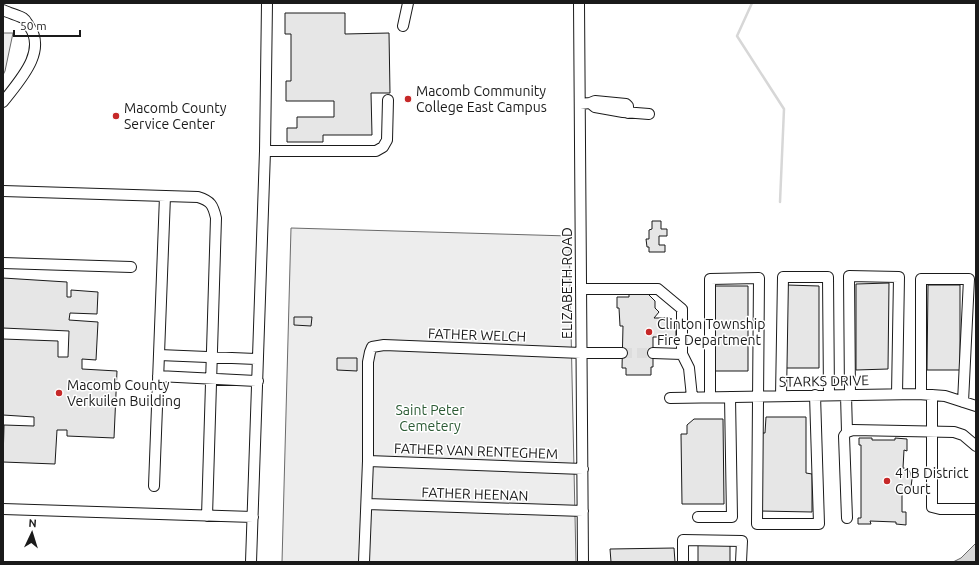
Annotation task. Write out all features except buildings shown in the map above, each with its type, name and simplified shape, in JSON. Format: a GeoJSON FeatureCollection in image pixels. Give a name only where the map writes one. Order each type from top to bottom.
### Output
{"type":"FeatureCollection","features":[{"type":"Feature","properties":{"kind":"street"},"geometry":{"type":"LineString","coordinates":[[251,562],[265,151],[267,3]]}},
{"type":"Feature","properties":{"kind":"street"},"geometry":{"type":"LineString","coordinates":[[403,26],[408,3]]}},
{"type":"Feature","properties":{"kind":"street","name":"ELIZABETH ROAD"},"geometry":{"type":"LineString","coordinates":[[579,3],[585,104],[581,289],[583,562]]}},
{"type":"Feature","properties":{"kind":"street"},"geometry":{"type":"LineString","coordinates":[[3,10],[24,19],[34,32],[36,44],[35,54],[21,78],[3,102]]}},
{"type":"Feature","properties":{"kind":"street"},"geometry":{"type":"LineString","coordinates":[[265,151],[376,151],[388,140],[388,100]]}},
{"type":"Feature","properties":{"kind":"street"},"geometry":{"type":"LineString","coordinates":[[585,104],[628,113],[649,114]]}},
{"type":"Feature","properties":{"kind":"street"},"geometry":{"type":"LineString","coordinates":[[3,191],[198,197],[210,202],[214,209],[216,218],[207,516]]}},
{"type":"Feature","properties":{"kind":"street"},"geometry":{"type":"LineString","coordinates":[[154,486],[165,196]]}},
{"type":"Feature","properties":{"kind":"street"},"geometry":{"type":"LineString","coordinates":[[3,263],[131,267]]}},
{"type":"Feature","properties":{"kind":"street"},"geometry":{"type":"LineString","coordinates":[[847,518],[844,436],[847,432],[849,276],[899,277],[897,394]]}},
{"type":"Feature","properties":{"kind":"street"},"geometry":{"type":"LineString","coordinates":[[781,396],[783,277],[828,277],[829,395]]}},
{"type":"Feature","properties":{"kind":"street"},"geometry":{"type":"LineString","coordinates":[[710,397],[710,279],[759,278],[757,524],[819,524],[815,395]]}},
{"type":"Feature","properties":{"kind":"street"},"geometry":{"type":"LineString","coordinates":[[921,394],[921,279],[970,279],[963,402]]}},
{"type":"Feature","properties":{"kind":"street"},"geometry":{"type":"LineString","coordinates":[[581,289],[658,289],[682,309],[682,354],[689,368],[692,397]]}},
{"type":"Feature","properties":{"kind":"street","name":"FATHER WELCH"},"geometry":{"type":"LineString","coordinates":[[368,461],[368,362],[372,347],[384,345],[581,353],[622,353]]}},
{"type":"Feature","properties":{"kind":"street"},"geometry":{"type":"LineString","coordinates":[[653,353],[682,354]]}},
{"type":"Feature","properties":{"kind":"street"},"geometry":{"type":"LineString","coordinates":[[159,355],[258,359]]}},
{"type":"Feature","properties":{"kind":"street"},"geometry":{"type":"LineString","coordinates":[[158,376],[258,381]]}},
{"type":"Feature","properties":{"kind":"street","name":"STARKS DRIVE"},"geometry":{"type":"LineString","coordinates":[[670,398],[921,394],[945,396],[976,406]]}},
{"type":"Feature","properties":{"kind":"street"},"geometry":{"type":"LineString","coordinates":[[932,395],[932,507],[940,509],[976,509]]}},
{"type":"Feature","properties":{"kind":"street"},"geometry":{"type":"LineString","coordinates":[[698,517],[732,517],[730,397]]}},
{"type":"Feature","properties":{"kind":"street"},"geometry":{"type":"LineString","coordinates":[[847,432],[853,430],[954,432],[963,435],[976,446]]}},
{"type":"Feature","properties":{"kind":"street"},"geometry":{"type":"LineString","coordinates":[[364,562],[368,461]]}},
{"type":"Feature","properties":{"kind":"street","name":"FATHER VAN RENTEGHEM"},"geometry":{"type":"LineString","coordinates":[[368,461],[583,469]]}},
{"type":"Feature","properties":{"kind":"street","name":"FATHER HEENAN"},"geometry":{"type":"LineString","coordinates":[[367,504],[583,511]]}},
{"type":"Feature","properties":{"kind":"street"},"geometry":{"type":"LineString","coordinates":[[3,509],[253,517]]}},
{"type":"Feature","properties":{"kind":"street"},"geometry":{"type":"LineString","coordinates":[[683,562],[682,540],[742,541],[741,562]]}},
{"type":"Feature","properties":{"kind":"green space"},"geometry":{"type":"Polygon","coordinates":[[[3,33],[13,33],[3,75],[3,33]]]}},
{"type":"Feature","properties":{"kind":"green space","name":"Saint Peter Cemetery"},"geometry":{"type":"Polygon","coordinates":[[[291,228],[569,236],[576,562],[282,562],[291,228]]]}},
{"type":"Feature","properties":{"kind":"shaded area"},"geometry":{"type":"Polygon","coordinates":[[[976,543],[976,562],[953,562],[961,558],[976,543]]]}},
{"type":"Feature","properties":{"kind":"waterway"},"geometry":{"type":"LineString","coordinates":[[752,3],[737,36],[784,109],[780,202]]}},
{"type":"Feature","properties":{"kind":"tunnel"},"geometry":{"type":"LineString","coordinates":[[622,353],[653,353]]}},
{"type":"Feature","properties":{"kind":"place","name":"Macomb Community College East Campus"},"geometry":{"type":"Point","coordinates":[408,99]}},
{"type":"Feature","properties":{"kind":"place","name":"Macomb County Service Center"},"geometry":{"type":"Point","coordinates":[116,116]}},
{"type":"Feature","properties":{"kind":"place","name":"Clinton Township Fire Department"},"geometry":{"type":"Point","coordinates":[649,332]}},
{"type":"Feature","properties":{"kind":"place","name":"Macomb County Verkuilen Building"},"geometry":{"type":"Point","coordinates":[59,393]}},
{"type":"Feature","properties":{"kind":"place","name":"41B District Court"},"geometry":{"type":"Point","coordinates":[887,481]}}]}
